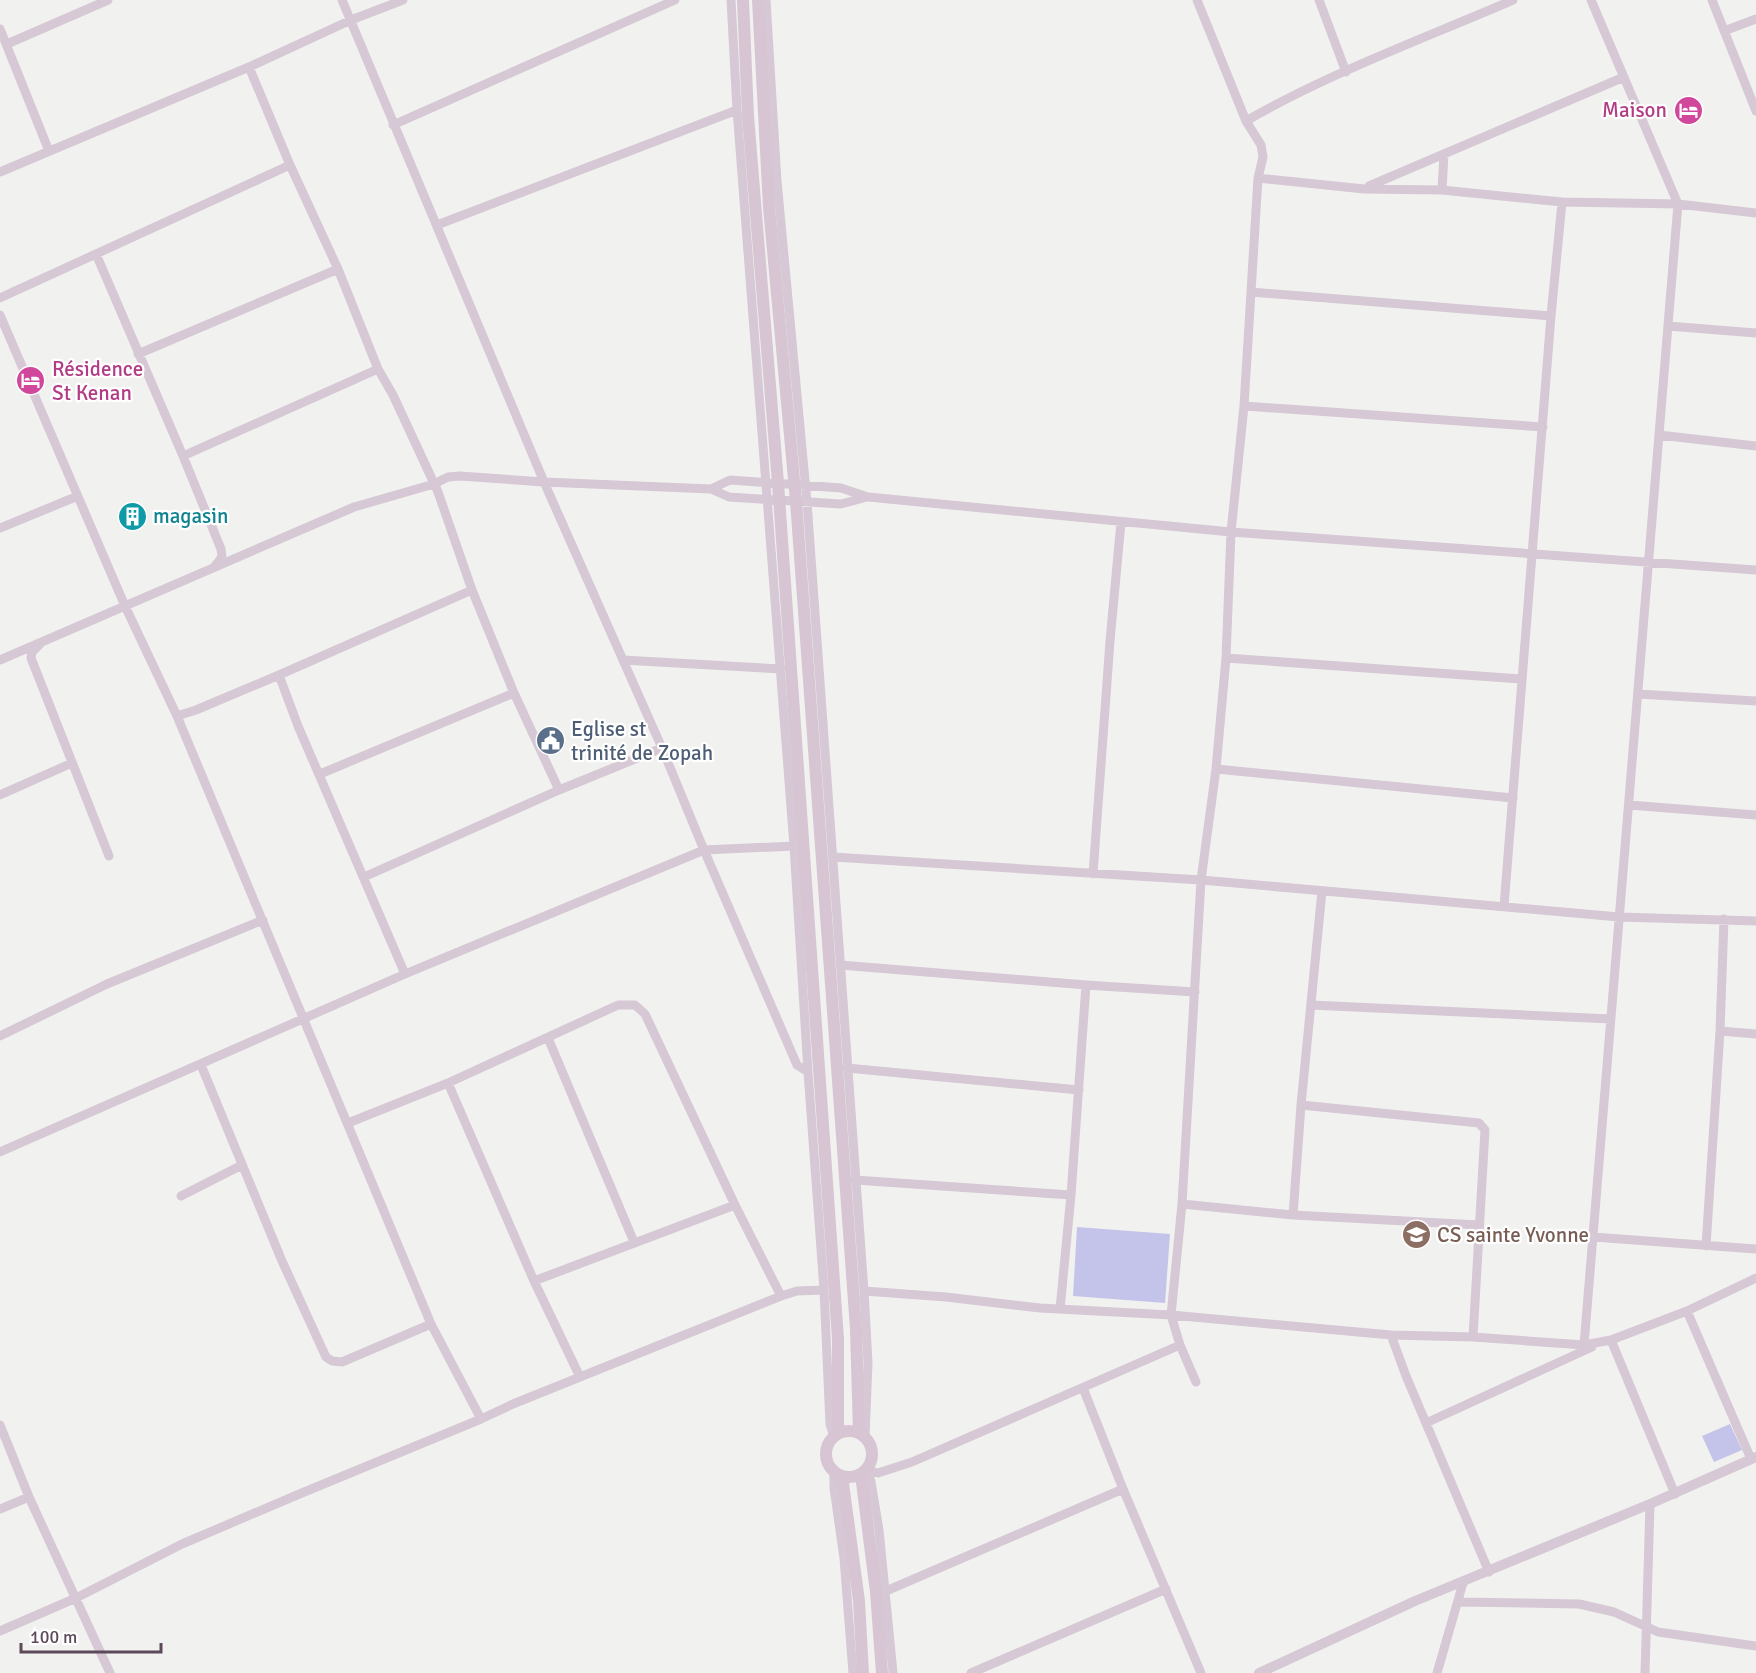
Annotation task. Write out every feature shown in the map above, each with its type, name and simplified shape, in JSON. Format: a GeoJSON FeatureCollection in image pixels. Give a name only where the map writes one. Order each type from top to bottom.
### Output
{"type":"FeatureCollection","features":[{"type":"Feature","properties":{"kind":"main road"},"geometry":{"type":"LineString","coordinates":[[743,0],[748,116],[773,500],[838,1339],[836,1435]]}},
{"type":"Feature","properties":{"kind":"main road"},"geometry":{"type":"LineString","coordinates":[[758,0],[769,207],[802,502],[862,1435]]}},
{"type":"Feature","properties":{"kind":"main road"},"geometry":{"type":"LineString","coordinates":[[864,1472],[852,1478],[838,1474],[828,1464],[826,1454],[828,1444],[836,1435],[851,1431],[862,1435],[870,1445],[872,1455],[864,1472],[882,1673]]}},
{"type":"Feature","properties":{"kind":"main road"},"geometry":{"type":"LineString","coordinates":[[838,1474],[858,1591],[863,1673]]}},
{"type":"Feature","properties":{"kind":"street"},"geometry":{"type":"LineString","coordinates":[[7,44],[108,0]]}},
{"type":"Feature","properties":{"kind":"street"},"geometry":{"type":"LineString","coordinates":[[342,0],[544,482],[662,748],[797,1065],[808,1072]]}},
{"type":"Feature","properties":{"kind":"street"},"geometry":{"type":"LineString","coordinates":[[0,172],[249,67],[351,20],[403,0]]}},
{"type":"Feature","properties":{"kind":"street"},"geometry":{"type":"LineString","coordinates":[[393,125],[675,0]]}},
{"type":"Feature","properties":{"kind":"street"},"geometry":{"type":"LineString","coordinates":[[731,0],[737,110],[772,483]]}},
{"type":"Feature","properties":{"kind":"street"},"geometry":{"type":"LineString","coordinates":[[766,0],[800,485]]}},
{"type":"Feature","properties":{"kind":"street"},"geometry":{"type":"LineString","coordinates":[[1196,1382],[1171,1315],[1182,1204],[1201,880],[1216,769],[1226,658],[1231,532],[1244,406],[1258,178],[1263,157],[1261,146],[1246,121],[1197,0]]}},
{"type":"Feature","properties":{"kind":"street"},"geometry":{"type":"LineString","coordinates":[[1319,0],[1346,72]]}},
{"type":"Feature","properties":{"kind":"street"},"geometry":{"type":"LineString","coordinates":[[1246,121],[1346,72],[1513,0]]}},
{"type":"Feature","properties":{"kind":"street"},"geometry":{"type":"LineString","coordinates":[[1584,1345],[1678,204],[1591,0]]}},
{"type":"Feature","properties":{"kind":"street"},"geometry":{"type":"LineString","coordinates":[[1712,0],[1756,111]]}},
{"type":"Feature","properties":{"kind":"street"},"geometry":{"type":"LineString","coordinates":[[1724,31],[1756,19]]}},
{"type":"Feature","properties":{"kind":"street"},"geometry":{"type":"LineString","coordinates":[[0,29],[49,151]]}},
{"type":"Feature","properties":{"kind":"street"},"geometry":{"type":"LineString","coordinates":[[249,67],[290,165],[338,269],[378,369],[393,395],[434,484],[472,590],[514,693],[559,790]]}},
{"type":"Feature","properties":{"kind":"street"},"geometry":{"type":"LineString","coordinates":[[1364,189],[1624,77]]}},
{"type":"Feature","properties":{"kind":"street"},"geometry":{"type":"LineString","coordinates":[[437,225],[737,110]]}},
{"type":"Feature","properties":{"kind":"street"},"geometry":{"type":"LineString","coordinates":[[1442,190],[1444,154]]}},
{"type":"Feature","properties":{"kind":"street"},"geometry":{"type":"LineString","coordinates":[[0,298],[290,165]]}},
{"type":"Feature","properties":{"kind":"street"},"geometry":{"type":"LineString","coordinates":[[1258,178],[1364,189],[1442,190],[1562,202],[1678,204],[1756,213]]}},
{"type":"Feature","properties":{"kind":"street"},"geometry":{"type":"LineString","coordinates":[[1504,906],[1562,202]]}},
{"type":"Feature","properties":{"kind":"street"},"geometry":{"type":"LineString","coordinates":[[96,254],[221,549],[222,557],[215,567]]}},
{"type":"Feature","properties":{"kind":"street"},"geometry":{"type":"LineString","coordinates":[[138,354],[338,269]]}},
{"type":"Feature","properties":{"kind":"street"},"geometry":{"type":"LineString","coordinates":[[1251,292],[1551,316]]}},
{"type":"Feature","properties":{"kind":"street"},"geometry":{"type":"LineString","coordinates":[[0,315],[125,606],[177,716],[431,1324],[482,1419]]}},
{"type":"Feature","properties":{"kind":"street"},"geometry":{"type":"LineString","coordinates":[[1668,326],[1756,333]]}},
{"type":"Feature","properties":{"kind":"street"},"geometry":{"type":"LineString","coordinates":[[183,456],[378,369]]}},
{"type":"Feature","properties":{"kind":"street"},"geometry":{"type":"LineString","coordinates":[[1244,406],[1543,427]]}},
{"type":"Feature","properties":{"kind":"street"},"geometry":{"type":"LineString","coordinates":[[1659,435],[1756,446]]}},
{"type":"Feature","properties":{"kind":"street"},"geometry":{"type":"LineString","coordinates":[[0,660],[354,507],[434,484],[448,477],[711,489],[729,497],[841,504],[868,497]]}},
{"type":"Feature","properties":{"kind":"street"},"geometry":{"type":"LineString","coordinates":[[711,489],[730,480],[841,488],[868,497],[1231,532],[1756,570]]}},
{"type":"Feature","properties":{"kind":"street"},"geometry":{"type":"LineString","coordinates":[[0,528],[78,496]]}},
{"type":"Feature","properties":{"kind":"street"},"geometry":{"type":"LineString","coordinates":[[773,500],[781,669],[824,1290],[830,1424],[836,1435]]}},
{"type":"Feature","properties":{"kind":"street"},"geometry":{"type":"LineString","coordinates":[[802,502],[834,857],[864,1291],[868,1363],[862,1435]]}},
{"type":"Feature","properties":{"kind":"street"},"geometry":{"type":"LineString","coordinates":[[1093,874],[1121,522]]}},
{"type":"Feature","properties":{"kind":"street"},"geometry":{"type":"LineString","coordinates":[[177,716],[279,675],[472,590]]}},
{"type":"Feature","properties":{"kind":"street"},"geometry":{"type":"LineString","coordinates":[[42,642],[32,652],[31,658],[109,856]]}},
{"type":"Feature","properties":{"kind":"street"},"geometry":{"type":"LineString","coordinates":[[1226,658],[1521,679]]}},
{"type":"Feature","properties":{"kind":"street"},"geometry":{"type":"LineString","coordinates":[[623,660],[781,669]]}},
{"type":"Feature","properties":{"kind":"street"},"geometry":{"type":"LineString","coordinates":[[279,675],[298,726],[405,974]]}},
{"type":"Feature","properties":{"kind":"street"},"geometry":{"type":"LineString","coordinates":[[320,774],[514,693]]}},
{"type":"Feature","properties":{"kind":"street"},"geometry":{"type":"LineString","coordinates":[[1638,694],[1756,701]]}},
{"type":"Feature","properties":{"kind":"street"},"geometry":{"type":"LineString","coordinates":[[364,877],[559,790],[662,748]]}},
{"type":"Feature","properties":{"kind":"street"},"geometry":{"type":"LineString","coordinates":[[0,795],[72,763]]}},
{"type":"Feature","properties":{"kind":"street"},"geometry":{"type":"LineString","coordinates":[[1216,769],[1513,798]]}},
{"type":"Feature","properties":{"kind":"street"},"geometry":{"type":"LineString","coordinates":[[1629,805],[1756,814]]}},
{"type":"Feature","properties":{"kind":"street"},"geometry":{"type":"LineString","coordinates":[[0,1152],[405,974],[704,850],[794,846]]}},
{"type":"Feature","properties":{"kind":"street"},"geometry":{"type":"LineString","coordinates":[[834,857],[1201,880],[1619,917],[1756,921]]}},
{"type":"Feature","properties":{"kind":"street"},"geometry":{"type":"LineString","coordinates":[[1293,1215],[1301,1105],[1322,891]]}},
{"type":"Feature","properties":{"kind":"street"},"geometry":{"type":"LineString","coordinates":[[1706,1246],[1720,1031],[1724,919]]}},
{"type":"Feature","properties":{"kind":"street"},"geometry":{"type":"LineString","coordinates":[[0,1036],[107,984],[263,920]]}},
{"type":"Feature","properties":{"kind":"street"},"geometry":{"type":"LineString","coordinates":[[840,965],[1086,986],[1195,992]]}},
{"type":"Feature","properties":{"kind":"street"},"geometry":{"type":"LineString","coordinates":[[1060,1309],[1071,1195],[1086,986]]}},
{"type":"Feature","properties":{"kind":"street"},"geometry":{"type":"LineString","coordinates":[[348,1123],[448,1083],[618,1005],[634,1005],[645,1014],[735,1206],[781,1296]]}},
{"type":"Feature","properties":{"kind":"street"},"geometry":{"type":"LineString","coordinates":[[1311,1005],[1611,1018]]}},
{"type":"Feature","properties":{"kind":"street"},"geometry":{"type":"LineString","coordinates":[[1720,1031],[1756,1034]]}},
{"type":"Feature","properties":{"kind":"street"},"geometry":{"type":"LineString","coordinates":[[548,1038],[634,1242]]}},
{"type":"Feature","properties":{"kind":"street"},"geometry":{"type":"LineString","coordinates":[[201,1065],[282,1261],[326,1357],[332,1361],[342,1362],[431,1324]]}},
{"type":"Feature","properties":{"kind":"street"},"geometry":{"type":"LineString","coordinates":[[847,1068],[1079,1090]]}},
{"type":"Feature","properties":{"kind":"street"},"geometry":{"type":"LineString","coordinates":[[448,1083],[534,1281],[580,1377]]}},
{"type":"Feature","properties":{"kind":"street"},"geometry":{"type":"LineString","coordinates":[[1301,1105],[1479,1123],[1485,1130],[1473,1337]]}},
{"type":"Feature","properties":{"kind":"street"},"geometry":{"type":"LineString","coordinates":[[181,1196],[242,1165]]}},
{"type":"Feature","properties":{"kind":"street"},"geometry":{"type":"LineString","coordinates":[[855,1180],[1071,1195]]}},
{"type":"Feature","properties":{"kind":"street"},"geometry":{"type":"LineString","coordinates":[[1182,1204],[1293,1215],[1479,1225]]}},
{"type":"Feature","properties":{"kind":"street"},"geometry":{"type":"LineString","coordinates":[[534,1281],[735,1206]]}},
{"type":"Feature","properties":{"kind":"street"},"geometry":{"type":"LineString","coordinates":[[1593,1237],[1756,1249]]}},
{"type":"Feature","properties":{"kind":"street"},"geometry":{"type":"LineString","coordinates":[[864,1291],[946,1297],[1040,1308],[1171,1315],[1391,1335],[1473,1337],[1584,1345],[1611,1340],[1687,1311],[1756,1278]]}},
{"type":"Feature","properties":{"kind":"street"},"geometry":{"type":"LineString","coordinates":[[0,1631],[76,1598],[182,1545],[513,1404],[781,1296],[797,1291],[824,1290]]}},
{"type":"Feature","properties":{"kind":"street"},"geometry":{"type":"LineString","coordinates":[[1259,1673],[1339,1635],[1675,1494],[1754,1458],[1687,1311]]}},
{"type":"Feature","properties":{"kind":"street"},"geometry":{"type":"LineString","coordinates":[[1391,1335],[1489,1572]]}},
{"type":"Feature","properties":{"kind":"street"},"geometry":{"type":"LineString","coordinates":[[1611,1340],[1675,1494]]}},
{"type":"Feature","properties":{"kind":"street"},"geometry":{"type":"LineString","coordinates":[[1426,1423],[1548,1369],[1598,1343]]}},
{"type":"Feature","properties":{"kind":"street"},"geometry":{"type":"LineString","coordinates":[[864,1472],[878,1473],[912,1462],[1180,1344]]}},
{"type":"Feature","properties":{"kind":"street"},"geometry":{"type":"LineString","coordinates":[[1083,1388],[1201,1673]]}},
{"type":"Feature","properties":{"kind":"street"},"geometry":{"type":"LineString","coordinates":[[0,1425],[29,1497],[110,1673]]}},
{"type":"Feature","properties":{"kind":"street"},"geometry":{"type":"LineString","coordinates":[[864,1472],[871,1482],[879,1530],[893,1673]]}},
{"type":"Feature","properties":{"kind":"street"},"geometry":{"type":"LineString","coordinates":[[838,1474],[834,1488],[844,1558],[853,1673]]}},
{"type":"Feature","properties":{"kind":"street"},"geometry":{"type":"LineString","coordinates":[[886,1591],[1123,1489]]}},
{"type":"Feature","properties":{"kind":"street"},"geometry":{"type":"LineString","coordinates":[[0,1509],[29,1497]]}},
{"type":"Feature","properties":{"kind":"street"},"geometry":{"type":"LineString","coordinates":[[1645,1673],[1650,1504]]}},
{"type":"Feature","properties":{"kind":"street"},"geometry":{"type":"LineString","coordinates":[[1437,1673],[1463,1583]]}},
{"type":"Feature","properties":{"kind":"street"},"geometry":{"type":"LineString","coordinates":[[971,1673],[1166,1589]]}},
{"type":"Feature","properties":{"kind":"street"},"geometry":{"type":"LineString","coordinates":[[1458,1602],[1580,1604],[1614,1612],[1636,1620],[1647,1627],[1680,1636],[1756,1646]]}},
{"type":"Feature","properties":{"kind":"shaded area"},"geometry":{"type":"Polygon","coordinates":[[[1077,1227],[1170,1234],[1165,1303],[1073,1296],[1077,1227]]]}},
{"type":"Feature","properties":{"kind":"shaded area"},"geometry":{"type":"Polygon","coordinates":[[[1730,1424],[1742,1450],[1714,1462],[1702,1436],[1730,1424]]]}},
{"type":"Feature","properties":{"kind":"place","name":"Maison"},"geometry":{"type":"Point","coordinates":[1688,110]}},
{"type":"Feature","properties":{"kind":"place","name":"Résidence St Kenan"},"geometry":{"type":"Point","coordinates":[31,381]}},
{"type":"Feature","properties":{"kind":"place","name":"magasin"},"geometry":{"type":"Point","coordinates":[132,516]}},
{"type":"Feature","properties":{"kind":"place","name":"Eglise st trinité de Zopah"},"geometry":{"type":"Point","coordinates":[550,741]}},
{"type":"Feature","properties":{"kind":"place","name":"CS sainte Yvonne"},"geometry":{"type":"Point","coordinates":[1416,1235]}}]}
